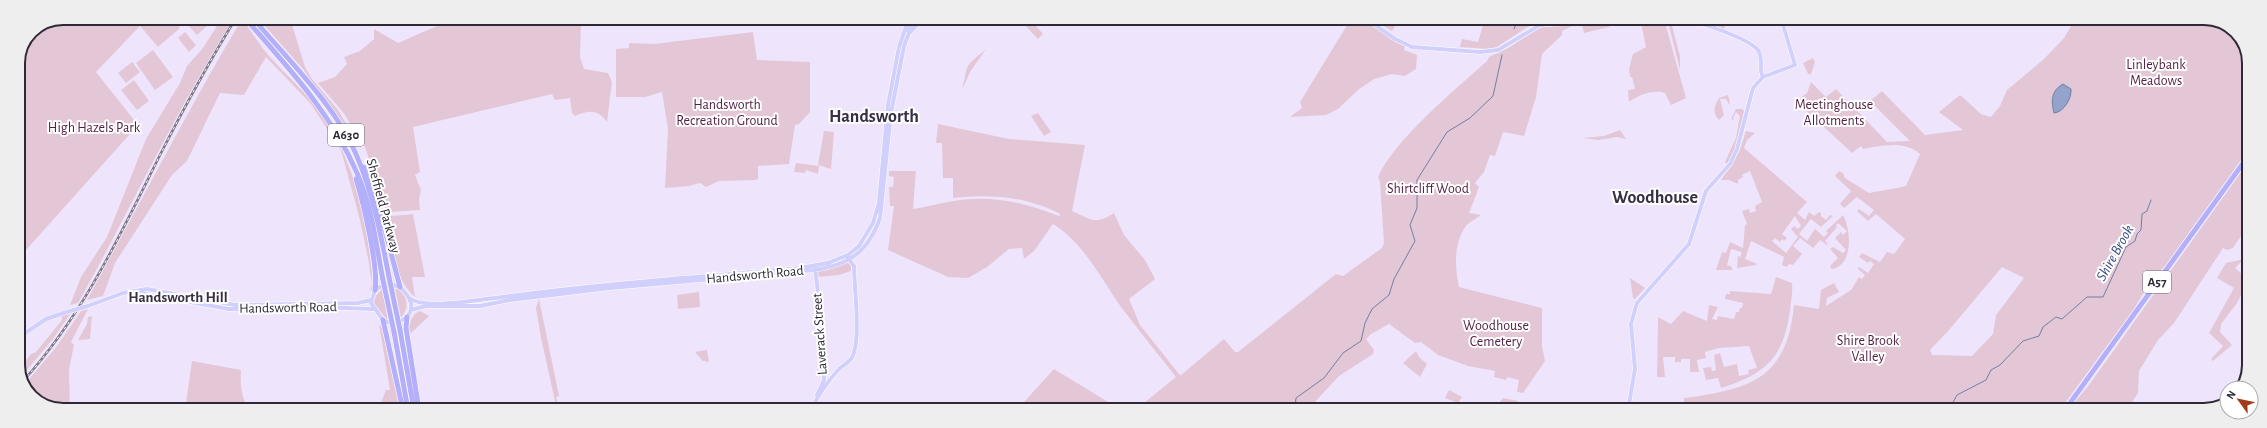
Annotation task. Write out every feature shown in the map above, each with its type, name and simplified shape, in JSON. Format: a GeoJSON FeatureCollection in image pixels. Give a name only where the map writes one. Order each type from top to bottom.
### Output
{"type":"FeatureCollection","features":[{"type":"Feature","properties":{"kind":"highway","name":"Sheffield Parkway"},"geometry":{"type":"LineString","coordinates":[[254,25],[326,105],[356,152],[368,186],[378,223],[400,330],[413,403]]}},
{"type":"Feature","properties":{"kind":"highway","name":"Sheffield Parkway"},"geometry":{"type":"LineString","coordinates":[[254,25],[322,109],[336,130],[349,155],[365,194],[394,332],[407,403]]}},
{"type":"Feature","properties":{"kind":"highway","name":"A630"},"geometry":{"type":"LineString","coordinates":[[356,152],[374,189],[400,287]]}},
{"type":"Feature","properties":{"kind":"highway","name":"A630"},"geometry":{"type":"LineString","coordinates":[[349,155],[364,213],[376,282],[375,290]]}},
{"type":"Feature","properties":{"kind":"highway","name":"A57"},"geometry":{"type":"LineString","coordinates":[[2070,403],[2242,165]]}},
{"type":"Feature","properties":{"kind":"highway"},"geometry":{"type":"LineString","coordinates":[[407,316],[406,328],[418,403]]}},
{"type":"Feature","properties":{"kind":"highway"},"geometry":{"type":"LineString","coordinates":[[383,320],[401,403]]}},
{"type":"Feature","properties":{"kind":"main road","name":"Handsworth Road"},"geometry":{"type":"LineString","coordinates":[[409,298],[423,303],[458,302],[609,284],[814,270],[835,266],[851,259],[863,245],[876,214],[897,55],[907,25]]}},
{"type":"Feature","properties":{"kind":"main road"},"geometry":{"type":"LineString","coordinates":[[905,32],[912,25]]}},
{"type":"Feature","properties":{"kind":"main road","name":"Handsworth Road"},"geometry":{"type":"LineString","coordinates":[[887,131],[904,46],[914,25]]}},
{"type":"Feature","properties":{"kind":"main road"},"geometry":{"type":"LineString","coordinates":[[1375,25],[1395,39],[1412,47],[1480,52],[1498,50],[1540,25]]}},
{"type":"Feature","properties":{"kind":"main road"},"geometry":{"type":"LineString","coordinates":[[1704,25],[1722,31],[1755,47],[1761,57],[1760,71],[1763,77]]}},
{"type":"Feature","properties":{"kind":"main road"},"geometry":{"type":"LineString","coordinates":[[1629,403],[1635,369],[1631,330],[1634,309],[1640,298],[1682,255],[1689,244],[1706,191],[1730,164],[1737,149],[1751,91],[1763,77],[1784,71],[1795,65],[1783,25]]}},
{"type":"Feature","properties":{"kind":"main road","name":"Handsworth Road"},"geometry":{"type":"LineString","coordinates":[[411,310],[426,306],[481,306],[510,300],[817,265],[845,257],[863,245]]}},
{"type":"Feature","properties":{"kind":"main road"},"geometry":{"type":"LineString","coordinates":[[824,376],[829,377],[851,359],[856,344],[854,266],[851,259],[845,257]]}},
{"type":"Feature","properties":{"kind":"main road"},"geometry":{"type":"LineString","coordinates":[[814,270],[817,265]]}},
{"type":"Feature","properties":{"kind":"main road","name":"Laverack Street"},"geometry":{"type":"LineString","coordinates":[[814,270],[822,324],[824,376],[824,383],[814,402]]}},
{"type":"Feature","properties":{"kind":"main road"},"geometry":{"type":"LineString","coordinates":[[387,283],[400,287],[409,298],[411,310],[407,316],[395,323],[383,320],[373,308],[371,300],[375,290],[387,283]]}},
{"type":"Feature","properties":{"kind":"main road","name":"Handsworth Road"},"geometry":{"type":"LineString","coordinates":[[25,333],[46,319],[110,297],[142,289],[158,290],[209,302],[235,305],[358,303],[371,300]]}},
{"type":"Feature","properties":{"kind":"main road","name":"Handsworth Road"},"geometry":{"type":"LineString","coordinates":[[132,292],[157,295],[230,309],[316,307],[373,308]]}},
{"type":"Feature","properties":{"kind":"main road"},"geometry":{"type":"LineString","coordinates":[[814,402],[837,371]]}},
{"type":"Feature","properties":{"kind":"green space","name":"High Hazels Park"},"geometry":{"type":"Polygon","coordinates":[[[63,25],[178,25],[180,28],[158,47],[140,26],[96,72],[138,125],[25,251],[25,63],[28,48],[36,36],[48,28],[63,25]]]}},
{"type":"Feature","properties":{"kind":"green space"},"geometry":{"type":"Polygon","coordinates":[[[188,25],[208,25],[197,35],[188,25]]]}},
{"type":"Feature","properties":{"kind":"green space"},"geometry":{"type":"Polygon","coordinates":[[[218,25],[230,25],[173,124],[98,268],[78,303],[70,305],[81,277],[107,237],[146,139],[180,83],[187,66],[203,48],[218,25]]]}},
{"type":"Feature","properties":{"kind":"green space"},"geometry":{"type":"Polygon","coordinates":[[[239,25],[246,25],[269,56],[316,106],[334,133],[352,175],[364,219],[373,287],[370,293],[372,284],[368,258],[360,220],[341,150],[311,104],[266,57],[244,95],[220,93],[187,161],[172,175],[115,263],[103,296],[87,300],[182,124],[239,25]]]}},
{"type":"Feature","properties":{"kind":"green space"},"geometry":{"type":"Polygon","coordinates":[[[264,25],[292,25],[305,67],[312,79],[338,110],[357,142],[354,143],[303,69],[264,25]]]}},
{"type":"Feature","properties":{"kind":"green space"},"geometry":{"type":"Polygon","coordinates":[[[439,25],[581,25],[580,57],[584,69],[608,73],[612,82],[607,122],[600,115],[592,112],[575,116],[572,113],[570,98],[555,100],[552,94],[413,127],[420,172],[415,175],[421,190],[419,199],[420,210],[390,212],[385,208],[365,147],[343,112],[318,83],[335,77],[347,64],[344,57],[360,51],[374,39],[374,29],[398,43],[439,25]]]}},
{"type":"Feature","properties":{"kind":"green space"},"geometry":{"type":"Polygon","coordinates":[[[1025,25],[1035,25],[1043,34],[1038,39],[1025,25]]]}},
{"type":"Feature","properties":{"kind":"green space"},"geometry":{"type":"Polygon","coordinates":[[[1347,25],[1372,25],[1405,46],[1404,50],[1417,55],[1416,69],[1405,76],[1392,74],[1374,79],[1358,90],[1338,109],[1326,115],[1290,117],[1302,108],[1300,102],[1347,25]]]}},
{"type":"Feature","properties":{"kind":"green space"},"geometry":{"type":"Polygon","coordinates":[[[1383,25],[1396,25],[1392,31],[1383,25]]]}},
{"type":"Feature","properties":{"kind":"green space"},"geometry":{"type":"Polygon","coordinates":[[[1483,25],[1532,25],[1497,47],[1488,49],[1460,47],[1462,39],[1478,42],[1483,25]]]}},
{"type":"Feature","properties":{"kind":"green space"},"geometry":{"type":"Polygon","coordinates":[[[1582,25],[1610,25],[1609,27],[1584,33],[1582,25]]]}},
{"type":"Feature","properties":{"kind":"green space"},"geometry":{"type":"Polygon","coordinates":[[[1641,25],[1666,25],[1686,98],[1671,105],[1665,93],[1651,92],[1637,97],[1629,102],[1628,90],[1635,89],[1632,77],[1630,77],[1629,69],[1633,54],[1646,47],[1641,25]]]}},
{"type":"Feature","properties":{"kind":"green space"},"geometry":{"type":"Polygon","coordinates":[[[1669,25],[1672,25],[1680,56],[1680,70],[1669,25]]]}},
{"type":"Feature","properties":{"kind":"green space"},"geometry":{"type":"Polygon","coordinates":[[[1711,25],[1724,25],[1725,30],[1711,25]]]}},
{"type":"Feature","properties":{"kind":"green space"},"geometry":{"type":"Polygon","coordinates":[[[2072,25],[2209,25],[2223,30],[2233,38],[2239,48],[2242,60],[2242,159],[2165,266],[2153,277],[2134,309],[2065,403],[1684,403],[1684,398],[1728,390],[1746,384],[1761,376],[1774,365],[1783,349],[1790,330],[1794,305],[1819,309],[1821,290],[1834,283],[1839,292],[1827,298],[1826,306],[1851,290],[1859,277],[1862,279],[1865,275],[1858,269],[1859,267],[1868,273],[1874,264],[1870,261],[1868,263],[1859,257],[1862,253],[1880,262],[1887,252],[1894,254],[1905,239],[1876,214],[1868,221],[1857,211],[1859,209],[1869,216],[1874,210],[1857,197],[1844,208],[1840,204],[1851,191],[1835,176],[1839,171],[1843,173],[1845,178],[1869,193],[1906,186],[1920,154],[1900,145],[1863,149],[1861,146],[1852,153],[1796,101],[1807,93],[1811,82],[1826,97],[1836,89],[1887,142],[1910,141],[1870,101],[1882,91],[1925,135],[1963,130],[1939,112],[1960,95],[1981,114],[1991,117],[2000,106],[2007,90],[2044,59],[2064,38],[2072,25]],[[2002,267],[1949,330],[1930,350],[1932,355],[1972,356],[1993,334],[1996,315],[2024,278],[2002,267]]]}},
{"type":"Feature","properties":{"kind":"green space"},"geometry":{"type":"Polygon","coordinates":[[[1572,26],[1562,31],[1562,35],[1542,54],[1536,97],[1524,136],[1503,132],[1495,156],[1490,155],[1484,172],[1475,183],[1479,187],[1469,213],[1481,215],[1466,226],[1459,240],[1456,256],[1459,287],[1542,308],[1542,346],[1545,361],[1523,393],[1517,392],[1519,380],[1507,377],[1506,380],[1494,377],[1495,371],[1468,366],[1438,355],[1421,342],[1415,343],[1389,324],[1371,334],[1366,339],[1374,350],[1373,354],[1339,376],[1314,403],[1144,403],[1176,377],[1121,307],[1083,251],[1064,232],[1053,224],[1034,251],[1024,259],[1022,248],[1009,249],[987,267],[968,278],[948,277],[888,250],[894,206],[890,206],[889,187],[893,187],[894,177],[889,176],[889,171],[916,171],[913,209],[971,199],[994,199],[1038,208],[1059,216],[1060,214],[1034,203],[1008,198],[981,196],[953,198],[953,178],[943,178],[942,143],[936,143],[938,124],[1009,139],[1085,145],[1072,211],[1093,220],[1108,217],[1114,213],[1124,235],[1145,260],[1155,279],[1129,299],[1140,325],[1181,375],[1224,339],[1235,352],[1238,352],[1336,274],[1343,276],[1382,248],[1384,243],[1380,182],[1378,177],[1397,147],[1411,131],[1487,61],[1489,57],[1508,48],[1540,27],[1572,26]]]}},
{"type":"Feature","properties":{"kind":"green space"},"geometry":{"type":"Polygon","coordinates":[[[185,32],[196,45],[189,52],[178,38],[185,32]]]}},
{"type":"Feature","properties":{"kind":"green space","name":"Handsworth Recreation Ground"},"geometry":{"type":"Polygon","coordinates":[[[753,32],[757,60],[810,62],[810,112],[799,124],[795,125],[789,164],[758,166],[758,179],[755,180],[719,181],[706,187],[700,183],[689,186],[665,188],[668,129],[662,92],[645,97],[616,97],[616,49],[629,48],[629,43],[654,44],[753,32]]]}},
{"type":"Feature","properties":{"kind":"green space"},"geometry":{"type":"Polygon","coordinates":[[[986,49],[970,72],[962,90],[968,66],[986,49]]]}},
{"type":"Feature","properties":{"kind":"green space"},"geometry":{"type":"Polygon","coordinates":[[[153,50],[173,77],[155,90],[136,63],[153,50]]]}},
{"type":"Feature","properties":{"kind":"green space"},"geometry":{"type":"Polygon","coordinates":[[[1813,58],[1815,62],[1811,74],[1808,74],[1803,63],[1813,58]]]}},
{"type":"Feature","properties":{"kind":"green space"},"geometry":{"type":"Polygon","coordinates":[[[132,62],[140,72],[126,83],[118,73],[132,62]]]}},
{"type":"Feature","properties":{"kind":"green space"},"geometry":{"type":"Polygon","coordinates":[[[134,80],[149,101],[137,110],[121,90],[134,80]]]}},
{"type":"Feature","properties":{"kind":"green space"},"geometry":{"type":"Polygon","coordinates":[[[1728,95],[1729,104],[1726,99],[1720,99],[1724,115],[1719,120],[1715,115],[1714,109],[1719,98],[1728,95]]]}},
{"type":"Feature","properties":{"kind":"green space"},"geometry":{"type":"Polygon","coordinates":[[[1736,109],[1742,109],[1744,111],[1743,118],[1736,145],[1727,164],[1725,162],[1736,138],[1740,116],[1736,112],[1733,118],[1734,120],[1731,119],[1736,109]]]}},
{"type":"Feature","properties":{"kind":"green space"},"geometry":{"type":"Polygon","coordinates":[[[1038,113],[1051,132],[1044,136],[1031,116],[1038,113]]]}},
{"type":"Feature","properties":{"kind":"green space"},"geometry":{"type":"Polygon","coordinates":[[[1620,130],[1626,139],[1617,137],[1598,140],[1583,138],[1604,136],[1620,130]]]}},
{"type":"Feature","properties":{"kind":"green space"},"geometry":{"type":"Polygon","coordinates":[[[824,131],[834,132],[831,169],[818,165],[824,131]]]}},
{"type":"Feature","properties":{"kind":"green space"},"geometry":{"type":"Polygon","coordinates":[[[1746,131],[1755,133],[1747,140],[1744,148],[1807,202],[1797,213],[1805,220],[1809,212],[1814,216],[1819,212],[1826,220],[1830,215],[1833,216],[1821,227],[1811,219],[1799,234],[1807,241],[1815,229],[1824,237],[1828,233],[1826,231],[1843,215],[1848,229],[1849,246],[1844,261],[1839,266],[1832,269],[1830,266],[1838,258],[1830,249],[1833,247],[1843,253],[1846,250],[1835,238],[1841,232],[1843,235],[1847,231],[1838,223],[1836,225],[1837,227],[1825,241],[1828,244],[1827,245],[1820,240],[1813,248],[1800,238],[1793,246],[1802,254],[1793,265],[1789,264],[1787,267],[1782,265],[1784,257],[1751,241],[1745,259],[1757,264],[1756,265],[1737,268],[1738,256],[1740,257],[1742,252],[1731,249],[1727,265],[1732,267],[1732,270],[1716,270],[1722,252],[1726,253],[1730,242],[1743,248],[1745,225],[1747,224],[1742,211],[1749,209],[1750,213],[1756,211],[1755,206],[1762,202],[1750,171],[1742,175],[1743,177],[1738,180],[1738,184],[1729,180],[1721,180],[1739,152],[1746,131]],[[1795,216],[1782,234],[1787,238],[1784,241],[1782,239],[1780,242],[1775,238],[1772,241],[1786,253],[1798,237],[1791,229],[1794,226],[1798,229],[1801,226],[1795,216]]]}},
{"type":"Feature","properties":{"kind":"green space"},"geometry":{"type":"Polygon","coordinates":[[[796,163],[819,166],[818,174],[806,170],[805,173],[794,172],[796,163]]]}},
{"type":"Feature","properties":{"kind":"green space"},"geometry":{"type":"Polygon","coordinates":[[[2242,171],[2242,234],[2233,248],[2227,250],[2223,248],[2174,323],[2158,340],[2139,371],[2138,393],[2132,403],[2074,403],[2089,385],[2242,171]]]}},
{"type":"Feature","properties":{"kind":"green space"},"geometry":{"type":"Polygon","coordinates":[[[382,212],[392,216],[413,214],[425,277],[412,277],[415,297],[408,290],[397,269],[382,212]]]}},
{"type":"Feature","properties":{"kind":"green space"},"geometry":{"type":"Polygon","coordinates":[[[2242,259],[2235,268],[2242,274],[2242,293],[2237,303],[2221,324],[2220,332],[2232,345],[2213,361],[2211,359],[2223,346],[2209,333],[2234,288],[2217,278],[2226,263],[2242,259]]]}},
{"type":"Feature","properties":{"kind":"green space"},"geometry":{"type":"Polygon","coordinates":[[[848,262],[851,265],[851,271],[839,275],[817,277],[817,271],[848,262]]]}},
{"type":"Feature","properties":{"kind":"green space"},"geometry":{"type":"Polygon","coordinates":[[[1776,277],[1792,283],[1790,310],[1783,340],[1770,362],[1761,370],[1750,377],[1721,388],[1718,378],[1706,380],[1703,368],[1711,367],[1712,371],[1716,370],[1714,355],[1720,353],[1724,367],[1737,364],[1739,376],[1749,374],[1748,370],[1757,368],[1749,346],[1719,348],[1705,352],[1706,358],[1697,360],[1699,372],[1690,372],[1690,359],[1681,359],[1681,362],[1675,362],[1675,357],[1663,357],[1665,377],[1657,377],[1658,317],[1671,324],[1683,311],[1707,321],[1709,305],[1718,307],[1712,319],[1717,320],[1718,316],[1734,319],[1736,312],[1739,312],[1743,303],[1725,299],[1726,294],[1730,294],[1730,291],[1771,294],[1776,277]]]}},
{"type":"Feature","properties":{"kind":"green space"},"geometry":{"type":"Polygon","coordinates":[[[1630,278],[1645,288],[1635,299],[1633,298],[1630,278]]]}},
{"type":"Feature","properties":{"kind":"green space"},"geometry":{"type":"Polygon","coordinates":[[[395,288],[403,293],[406,301],[406,310],[401,318],[395,288]]]}},
{"type":"Feature","properties":{"kind":"green space"},"geometry":{"type":"Polygon","coordinates":[[[382,289],[388,321],[374,304],[374,298],[382,289]]]}},
{"type":"Feature","properties":{"kind":"green space"},"geometry":{"type":"Polygon","coordinates":[[[699,292],[700,307],[678,309],[677,295],[699,292]]]}},
{"type":"Feature","properties":{"kind":"green space"},"geometry":{"type":"Polygon","coordinates":[[[539,299],[559,396],[556,397],[558,403],[555,403],[536,308],[539,299]]]}},
{"type":"Feature","properties":{"kind":"green space"},"geometry":{"type":"Polygon","coordinates":[[[88,309],[71,342],[74,345],[69,370],[70,403],[58,403],[51,401],[34,390],[28,380],[57,346],[81,311],[88,309]]]}},
{"type":"Feature","properties":{"kind":"green space"},"geometry":{"type":"Polygon","coordinates":[[[420,311],[429,316],[411,333],[409,329],[413,316],[420,311]]]}},
{"type":"Feature","properties":{"kind":"green space"},"geometry":{"type":"Polygon","coordinates":[[[70,314],[53,339],[26,371],[25,361],[31,354],[36,352],[62,320],[62,316],[70,314]]]}},
{"type":"Feature","properties":{"kind":"green space"},"geometry":{"type":"Polygon","coordinates":[[[92,316],[90,339],[78,340],[87,324],[88,317],[92,316]]]}},
{"type":"Feature","properties":{"kind":"green space"},"geometry":{"type":"Polygon","coordinates":[[[379,324],[382,328],[398,403],[381,403],[386,390],[390,390],[379,324]]]}},
{"type":"Feature","properties":{"kind":"green space"},"geometry":{"type":"Polygon","coordinates":[[[707,350],[709,362],[703,361],[695,352],[707,350]]]}},
{"type":"Feature","properties":{"kind":"green space"},"geometry":{"type":"Polygon","coordinates":[[[1416,351],[1419,357],[1427,364],[1420,377],[1403,363],[1416,351]]]}},
{"type":"Feature","properties":{"kind":"green space"},"geometry":{"type":"Polygon","coordinates":[[[192,361],[241,370],[242,391],[246,403],[186,403],[192,361]]]}},
{"type":"Feature","properties":{"kind":"green space"},"geometry":{"type":"Polygon","coordinates":[[[1054,369],[1110,403],[1023,403],[1054,369]]]}},
{"type":"Feature","properties":{"kind":"green space"},"geometry":{"type":"Polygon","coordinates":[[[1449,390],[1462,397],[1458,403],[1445,398],[1449,390]]]}},
{"type":"Feature","properties":{"kind":"green space"},"geometry":{"type":"Polygon","coordinates":[[[1503,398],[1518,401],[1516,403],[1500,402],[1503,398]]]}},
{"type":"Feature","properties":{"kind":"water"},"geometry":{"type":"Polygon","coordinates":[[[2063,84],[2071,89],[2069,100],[2061,110],[2054,113],[2052,100],[2054,93],[2063,84]]]}},
{"type":"Feature","properties":{"kind":"waterway"},"geometry":{"type":"LineString","coordinates":[[1514,29],[1516,25]]}},
{"type":"Feature","properties":{"kind":"waterway"},"geometry":{"type":"LineString","coordinates":[[1295,403],[1296,398],[1324,378],[1343,353],[1361,341],[1365,323],[1372,309],[1389,295],[1394,279],[1415,241],[1410,225],[1417,208],[1417,180],[1447,132],[1470,118],[1493,96],[1502,55]]}},
{"type":"Feature","properties":{"kind":"waterway","name":"Shire Brook"},"geometry":{"type":"LineString","coordinates":[[1953,403],[1957,395],[1986,380],[1991,370],[2000,365],[2023,341],[2039,336],[2043,327],[2056,317],[2062,319],[2087,297],[2103,297],[2126,247],[2135,241],[2137,234],[2141,230],[2142,214],[2147,211],[2151,200]]}},
{"type":"Feature","properties":{"kind":"railway"},"geometry":{"type":"LineString","coordinates":[[27,376],[65,328],[100,272],[188,102],[232,25]]}},
{"type":"Feature","properties":{"kind":"district","name":"Handsworth"},"geometry":{"type":"Point","coordinates":[874,117]}},
{"type":"Feature","properties":{"kind":"district","name":"Woodhouse"},"geometry":{"type":"Point","coordinates":[1655,198]}},
{"type":"Feature","properties":{"kind":"district","name":"Handsworth Hill"},"geometry":{"type":"Point","coordinates":[178,297]}},
{"type":"Feature","properties":{"kind":"park label","name":"Linleybank Meadows"},"geometry":{"type":"Point","coordinates":[2156,74]}},
{"type":"Feature","properties":{"kind":"park label","name":"Meetinghouse Allotments"},"geometry":{"type":"Point","coordinates":[1834,114]}},
{"type":"Feature","properties":{"kind":"park label","name":"Shirtcliff Wood"},"geometry":{"type":"Point","coordinates":[1428,189]}},
{"type":"Feature","properties":{"kind":"park label","name":"Woodhouse Cemetery"},"geometry":{"type":"Point","coordinates":[1496,334]}},
{"type":"Feature","properties":{"kind":"park label","name":"Shire Brook Valley"},"geometry":{"type":"Point","coordinates":[1868,350]}}]}
